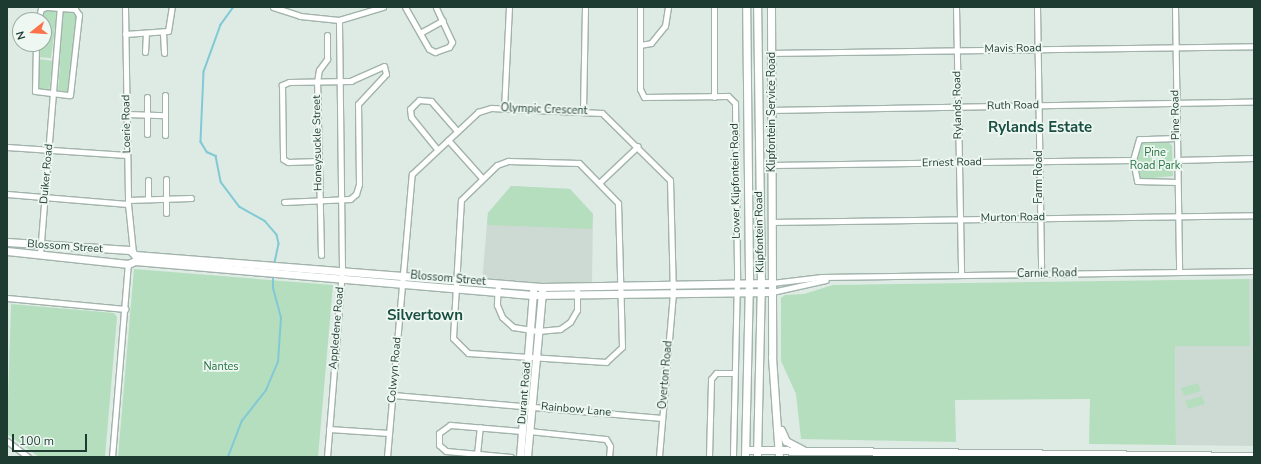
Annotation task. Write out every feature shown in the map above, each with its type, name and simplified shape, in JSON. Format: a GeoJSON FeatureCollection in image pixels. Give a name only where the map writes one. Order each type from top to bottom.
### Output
{"type":"FeatureCollection","features":[{"type":"Feature","properties":{"kind":"street"},"geometry":{"type":"LineString","coordinates":[[35,52],[33,84],[35,91],[67,96],[72,91],[78,11],[60,7],[46,7]]}},
{"type":"Feature","properties":{"kind":"street","name":"Duiker Road"},"geometry":{"type":"LineString","coordinates":[[40,254],[60,7]]}},
{"type":"Feature","properties":{"kind":"street","name":"Loerie Road"},"geometry":{"type":"LineString","coordinates":[[112,457],[129,257],[125,7]]}},
{"type":"Feature","properties":{"kind":"street"},"geometry":{"type":"LineString","coordinates":[[125,34],[164,33],[172,26],[172,7]]}},
{"type":"Feature","properties":{"kind":"street"},"geometry":{"type":"LineString","coordinates":[[273,7],[300,16],[339,20],[383,7]]}},
{"type":"Feature","properties":{"kind":"street"},"geometry":{"type":"LineString","coordinates":[[405,7],[429,49],[441,52],[449,48],[452,36],[436,7]]}},
{"type":"Feature","properties":{"kind":"street"},"geometry":{"type":"LineString","coordinates":[[504,109],[509,7]]}},
{"type":"Feature","properties":{"kind":"street"},"geometry":{"type":"LineString","coordinates":[[583,111],[585,7]]}},
{"type":"Feature","properties":{"kind":"street"},"geometry":{"type":"LineString","coordinates":[[640,7],[640,89],[644,97],[714,96],[714,7]]}},
{"type":"Feature","properties":{"kind":"street"},"geometry":{"type":"LineString","coordinates":[[640,45],[651,43],[665,26],[668,7]]}},
{"type":"Feature","properties":{"kind":"street","name":"Klipfontein Road"},"geometry":{"type":"LineString","coordinates":[[745,454],[748,292],[746,7]]}},
{"type":"Feature","properties":{"kind":"street","name":"Klipfontein Road"},"geometry":{"type":"LineString","coordinates":[[757,7],[761,284],[757,454]]}},
{"type":"Feature","properties":{"kind":"street","name":"Klipfontein Service Road"},"geometry":{"type":"LineString","coordinates":[[771,7],[773,222],[772,377],[779,426],[779,454]]}},
{"type":"Feature","properties":{"kind":"street","name":"Rylands Road"},"geometry":{"type":"LineString","coordinates":[[956,7],[961,275]]}},
{"type":"Feature","properties":{"kind":"street","name":"Farm Road"},"geometry":{"type":"LineString","coordinates":[[1037,7],[1041,275]]}},
{"type":"Feature","properties":{"kind":"street","name":"Pine Road"},"geometry":{"type":"LineString","coordinates":[[1175,7],[1179,272]]}},
{"type":"Feature","properties":{"kind":"street","name":"Appledene Road"},"geometry":{"type":"LineString","coordinates":[[327,457],[342,278],[339,20]]}},
{"type":"Feature","properties":{"kind":"street"},"geometry":{"type":"LineString","coordinates":[[420,33],[443,20]]}},
{"type":"Feature","properties":{"kind":"street"},"geometry":{"type":"LineString","coordinates":[[146,33],[146,52]]}},
{"type":"Feature","properties":{"kind":"street"},"geometry":{"type":"LineString","coordinates":[[164,33],[164,53]]}},
{"type":"Feature","properties":{"kind":"street","name":"Honeysuckle Street"},"geometry":{"type":"LineString","coordinates":[[321,255],[317,82],[319,70],[327,59],[327,35]]}},
{"type":"Feature","properties":{"kind":"street","name":"Mavis Road"},"geometry":{"type":"LineString","coordinates":[[771,53],[1254,46]]}},
{"type":"Feature","properties":{"kind":"street"},"geometry":{"type":"LineString","coordinates":[[284,202],[341,200],[353,197],[358,190],[358,104],[387,71],[379,66],[354,80],[282,85],[282,156],[288,162],[319,161]]}},
{"type":"Feature","properties":{"kind":"street"},"geometry":{"type":"LineString","coordinates":[[165,95],[165,135]]}},
{"type":"Feature","properties":{"kind":"street","name":"Lower Klipfontein Road"},"geometry":{"type":"LineString","coordinates":[[714,96],[731,97],[735,103],[736,292],[732,457]]}},
{"type":"Feature","properties":{"kind":"street"},"geometry":{"type":"LineString","coordinates":[[147,97],[147,134]]}},
{"type":"Feature","properties":{"kind":"street"},"geometry":{"type":"LineString","coordinates":[[437,149],[411,117],[410,109],[419,100],[431,101],[457,131]]}},
{"type":"Feature","properties":{"kind":"street","name":"Ruth Road"},"geometry":{"type":"LineString","coordinates":[[772,110],[1254,102]]}},
{"type":"Feature","properties":{"kind":"street","name":"Olympic Crescent"},"geometry":{"type":"LineString","coordinates":[[403,279],[412,174],[437,149],[481,110],[504,109],[583,111],[605,114],[638,146],[671,184],[673,284]]}},
{"type":"Feature","properties":{"kind":"street"},"geometry":{"type":"LineString","coordinates":[[127,114],[165,114]]}},
{"type":"Feature","properties":{"kind":"street"},"geometry":{"type":"LineString","coordinates":[[1176,138],[1139,139],[1133,160],[1137,181],[1178,182]]}},
{"type":"Feature","properties":{"kind":"street"},"geometry":{"type":"LineString","coordinates":[[448,140],[482,178]]}},
{"type":"Feature","properties":{"kind":"street"},"geometry":{"type":"LineString","coordinates":[[600,182],[638,146]]}},
{"type":"Feature","properties":{"kind":"street"},"geometry":{"type":"LineString","coordinates":[[7,147],[127,155]]}},
{"type":"Feature","properties":{"kind":"street"},"geometry":{"type":"LineString","coordinates":[[1177,160],[1254,158]]}},
{"type":"Feature","properties":{"kind":"street","name":"Ernest Road"},"geometry":{"type":"LineString","coordinates":[[772,165],[1133,160]]}},
{"type":"Feature","properties":{"kind":"street"},"geometry":{"type":"LineString","coordinates":[[508,161],[579,163],[600,182],[618,203],[622,347],[606,362],[532,358],[464,350],[451,334],[461,200],[482,178],[508,161]]}},
{"type":"Feature","properties":{"kind":"street"},"geometry":{"type":"LineString","coordinates":[[166,179],[166,213]]}},
{"type":"Feature","properties":{"kind":"street"},"geometry":{"type":"LineString","coordinates":[[148,180],[148,199]]}},
{"type":"Feature","properties":{"kind":"street"},"geometry":{"type":"LineString","coordinates":[[7,194],[128,202],[148,199],[191,198]]}},
{"type":"Feature","properties":{"kind":"street","name":"Murton Road"},"geometry":{"type":"LineString","coordinates":[[773,222],[1254,215]]}},
{"type":"Feature","properties":{"kind":"street","name":"Blossom Street"},"geometry":{"type":"LineString","coordinates":[[7,242],[233,269],[342,278],[455,280],[542,287],[673,284],[761,284]]}},
{"type":"Feature","properties":{"kind":"street","name":"Blossom Street"},"geometry":{"type":"LineString","coordinates":[[7,251],[40,254],[233,260],[342,269],[454,288],[533,295],[760,292]]}},
{"type":"Feature","properties":{"kind":"street"},"geometry":{"type":"LineString","coordinates":[[233,260],[233,269]]}},
{"type":"Feature","properties":{"kind":"street","name":"Carnie Road"},"geometry":{"type":"LineString","coordinates":[[761,284],[841,278],[1254,271]]}},
{"type":"Feature","properties":{"kind":"street","name":"Carnie Road"},"geometry":{"type":"LineString","coordinates":[[760,292],[772,292],[841,278]]}},
{"type":"Feature","properties":{"kind":"street","name":"Colwyn Road"},"geometry":{"type":"LineString","coordinates":[[387,457],[403,279]]}},
{"type":"Feature","properties":{"kind":"street"},"geometry":{"type":"LineString","coordinates":[[498,283],[497,292],[502,317],[513,327],[552,331],[570,322],[577,310],[577,287]]}},
{"type":"Feature","properties":{"kind":"street","name":"Overton Road"},"geometry":{"type":"LineString","coordinates":[[659,457],[673,284]]}},
{"type":"Feature","properties":{"kind":"street","name":"Durant Road"},"geometry":{"type":"LineString","coordinates":[[520,457],[526,431],[532,358],[534,330],[534,286]]}},
{"type":"Feature","properties":{"kind":"street","name":"Durant Road"},"geometry":{"type":"LineString","coordinates":[[534,330],[542,287]]}},
{"type":"Feature","properties":{"kind":"street"},"geometry":{"type":"LineString","coordinates":[[7,298],[125,309]]}},
{"type":"Feature","properties":{"kind":"street"},"geometry":{"type":"LineString","coordinates":[[709,457],[711,378],[716,373],[734,373]]}},
{"type":"Feature","properties":{"kind":"street","name":"Rainbow Lane"},"geometry":{"type":"LineString","coordinates":[[393,395],[662,418]]}},
{"type":"Feature","properties":{"kind":"street"},"geometry":{"type":"LineString","coordinates":[[511,457],[442,449],[439,433],[450,425],[606,439],[610,446],[609,457]]}},
{"type":"Feature","properties":{"kind":"street"},"geometry":{"type":"LineString","coordinates":[[779,426],[786,441],[805,451]]}},
{"type":"Feature","properties":{"kind":"street"},"geometry":{"type":"LineString","coordinates":[[329,428],[389,432]]}},
{"type":"Feature","properties":{"kind":"street"},"geometry":{"type":"LineString","coordinates":[[477,454],[480,428]]}},
{"type":"Feature","properties":{"kind":"street","name":"Durant Road"},"geometry":{"type":"LineString","coordinates":[[526,431],[528,457]]}},
{"type":"Feature","properties":{"kind":"street"},"geometry":{"type":"LineString","coordinates":[[7,442],[28,457]]}},
{"type":"Feature","properties":{"kind":"street"},"geometry":{"type":"LineString","coordinates":[[745,454],[779,454],[805,451],[1254,456]]}},
{"type":"Feature","properties":{"kind":"shaded area"},"geometry":{"type":"Polygon","coordinates":[[[511,186],[570,189],[593,214],[592,286],[482,282],[488,213],[511,186]]]}},
{"type":"Feature","properties":{"kind":"shaded area"},"geometry":{"type":"Polygon","coordinates":[[[1249,279],[1254,279],[1254,446],[1176,445],[1175,346],[1250,346],[1249,279]]]}},
{"type":"Feature","properties":{"kind":"green space"},"geometry":{"type":"Polygon","coordinates":[[[45,9],[57,12],[52,50],[52,12],[44,12],[45,9]]]}},
{"type":"Feature","properties":{"kind":"green space"},"geometry":{"type":"Polygon","coordinates":[[[67,10],[77,15],[69,93],[58,93],[63,13],[67,10]]]}},
{"type":"Feature","properties":{"kind":"green space"},"geometry":{"type":"Polygon","coordinates":[[[37,52],[52,52],[51,58],[37,57],[37,52]]]}},
{"type":"Feature","properties":{"kind":"green space"},"geometry":{"type":"Polygon","coordinates":[[[38,59],[53,61],[49,92],[37,91],[38,59]]]}},
{"type":"Feature","properties":{"kind":"green space","name":"Pine Road Park"},"geometry":{"type":"Polygon","coordinates":[[[1168,141],[1172,146],[1173,176],[1142,179],[1138,175],[1137,146],[1141,142],[1168,141]]]}},
{"type":"Feature","properties":{"kind":"green space"},"geometry":{"type":"Polygon","coordinates":[[[511,186],[570,189],[593,214],[592,229],[487,225],[488,213],[511,186]]]}},
{"type":"Feature","properties":{"kind":"green space","name":"Nantes"},"geometry":{"type":"Polygon","coordinates":[[[134,269],[333,285],[318,457],[118,457],[134,269]]]}},
{"type":"Feature","properties":{"kind":"green space"},"geometry":{"type":"Polygon","coordinates":[[[1249,279],[1250,346],[1175,346],[1176,445],[1089,444],[1090,399],[955,400],[956,442],[801,439],[796,394],[781,361],[781,298],[785,295],[804,294],[833,285],[1249,279]]]}},
{"type":"Feature","properties":{"kind":"green space"},"geometry":{"type":"Polygon","coordinates":[[[11,304],[114,313],[117,317],[105,457],[39,457],[7,434],[11,304]]]}},
{"type":"Feature","properties":{"kind":"green space"},"geometry":{"type":"Polygon","coordinates":[[[1198,383],[1201,391],[1184,396],[1181,388],[1198,383]]]}},
{"type":"Feature","properties":{"kind":"green space"},"geometry":{"type":"Polygon","coordinates":[[[1202,396],[1205,404],[1188,409],[1185,401],[1202,396]]]}},
{"type":"Feature","properties":{"kind":"waterway"},"geometry":{"type":"LineString","coordinates":[[234,7],[221,25],[204,72],[201,142],[207,152],[216,156],[221,182],[240,207],[265,221],[277,235],[279,244],[275,263]]}},
{"type":"Feature","properties":{"kind":"waterway"},"geometry":{"type":"LineString","coordinates":[[228,457],[242,421],[266,390],[278,362],[281,318],[273,289],[273,274]]}},
{"type":"Feature","properties":{"kind":"district","name":"Rylands Estate"},"geometry":{"type":"Point","coordinates":[1040,128]}},
{"type":"Feature","properties":{"kind":"district","name":"Silvertown"},"geometry":{"type":"Point","coordinates":[425,316]}}]}
